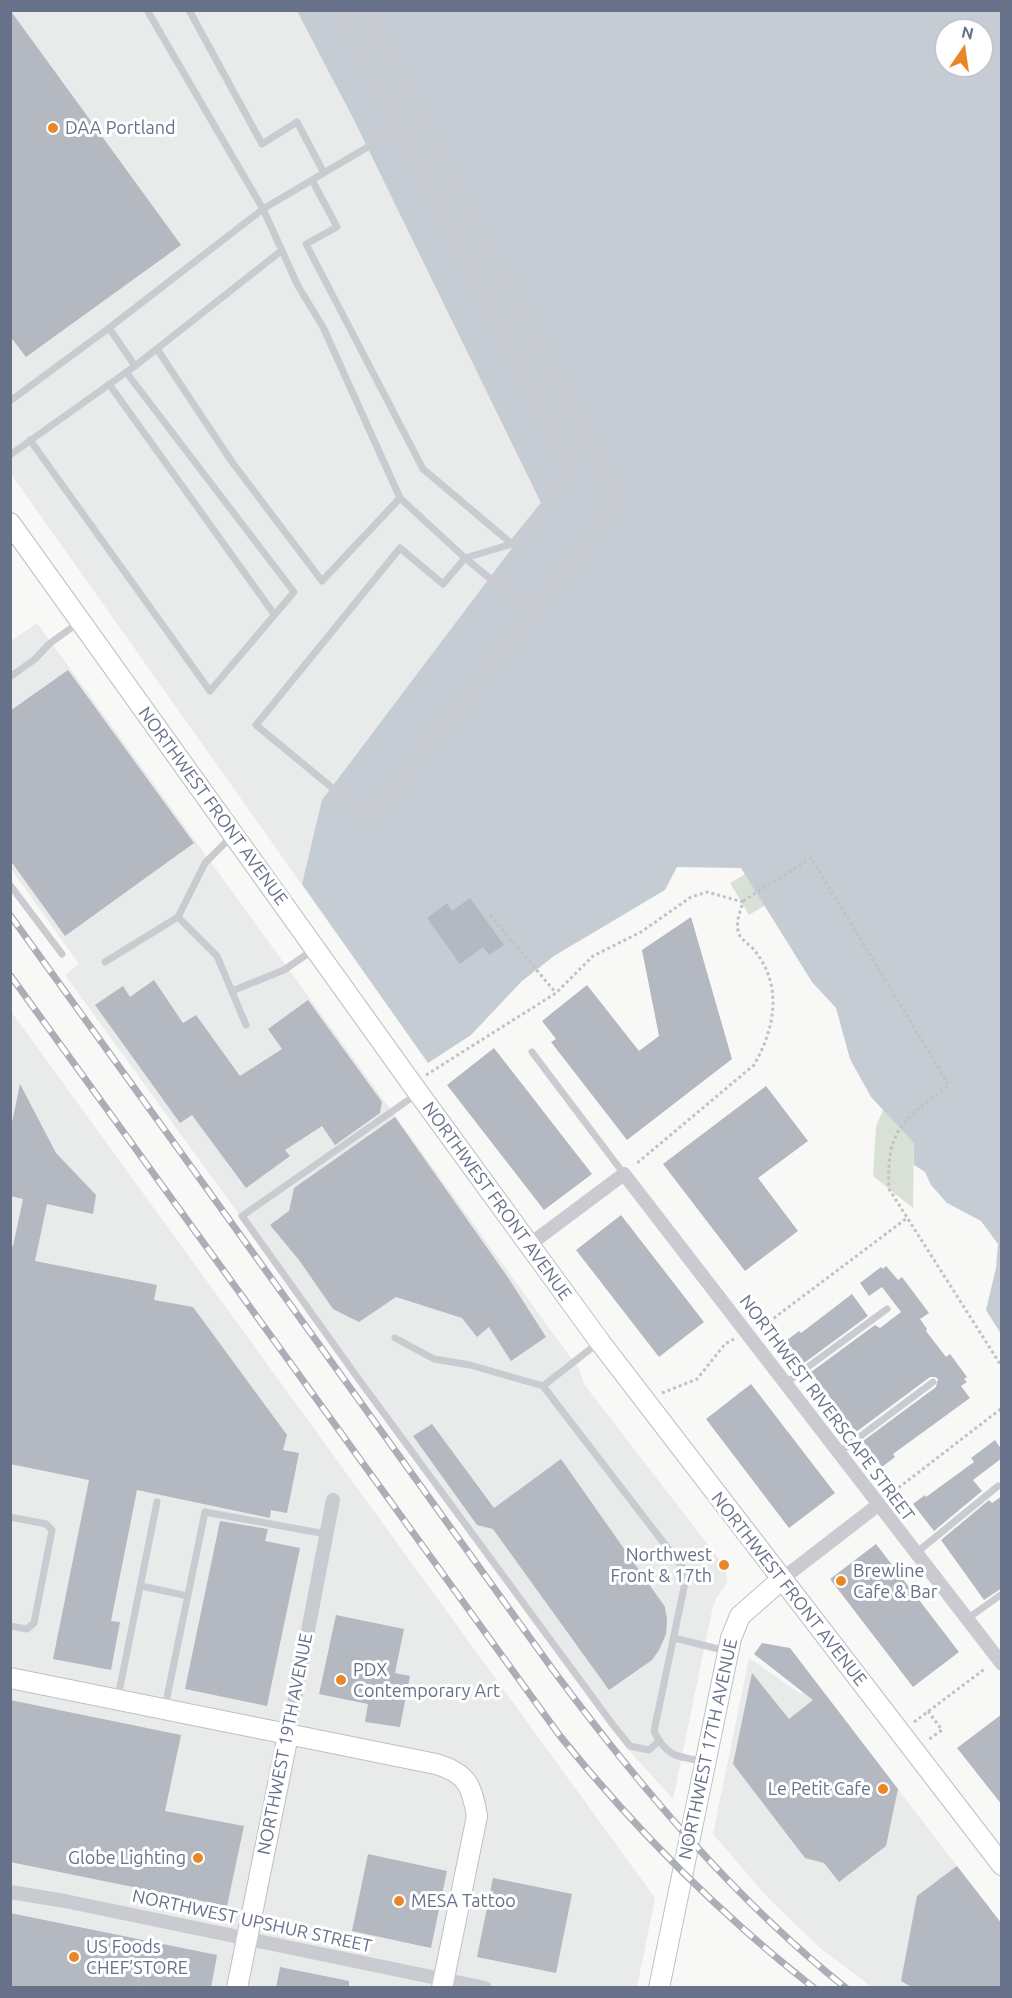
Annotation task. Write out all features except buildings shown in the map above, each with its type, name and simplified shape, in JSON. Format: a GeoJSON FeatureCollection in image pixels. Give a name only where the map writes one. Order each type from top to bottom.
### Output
{"type":"FeatureCollection","features":[{"type":"Feature","properties":{"kind":"main road","name":"NORTHWEST FRONT AVENUE"},"geometry":{"type":"LineString","coordinates":[[13,533],[81,621],[600,1342],[1002,1865]]}},
{"type":"Feature","properties":{"kind":"main road","name":"NORTHWEST 17TH AVENUE"},"geometry":{"type":"LineString","coordinates":[[659,1988],[734,1627],[740,1616],[782,1579]]}},
{"type":"Feature","properties":{"kind":"main road"},"geometry":{"type":"LineString","coordinates":[[10,1678],[436,1764],[456,1772],[468,1783],[474,1795],[477,1816],[442,1983]]}},
{"type":"Feature","properties":{"kind":"main road","name":"NORTHWEST 19TH AVENUE"},"geometry":{"type":"LineString","coordinates":[[237,1988],[288,1735]]}},
{"type":"Feature","properties":{"kind":"street"},"geometry":{"type":"LineString","coordinates":[[529,1245],[624,1174]]}},
{"type":"Feature","properties":{"kind":"street","name":"NORTHWEST RIVERSCAPE STREET"},"geometry":{"type":"LineString","coordinates":[[624,1174],[1000,1662]]}},
{"type":"Feature","properties":{"kind":"street","name":"NORTHWEST 19TH AVENUE"},"geometry":{"type":"LineString","coordinates":[[288,1735],[333,1500]]}},
{"type":"Feature","properties":{"kind":"street","name":"NORTHWEST 17TH AVENUE"},"geometry":{"type":"LineString","coordinates":[[782,1579],[878,1504]]}},
{"type":"Feature","properties":{"kind":"street","name":"NORTHWEST UPSHUR STREET"},"geometry":{"type":"LineString","coordinates":[[10,1893],[65,1901],[442,1983],[485,1988]]}},
{"type":"Feature","properties":{"kind":"lane"},"geometry":{"type":"LineString","coordinates":[[147,10],[262,209],[298,286],[323,327],[400,498],[465,558],[532,613]]}},
{"type":"Feature","properties":{"kind":"lane"},"geometry":{"type":"LineString","coordinates":[[189,10],[262,144],[297,122],[324,173]]}},
{"type":"Feature","properties":{"kind":"lane"},"geometry":{"type":"LineString","coordinates":[[338,10],[572,471],[512,544],[465,558],[443,584],[400,548],[256,725],[370,819],[618,502],[368,10]]}},
{"type":"Feature","properties":{"kind":"lane"},"geometry":{"type":"LineString","coordinates":[[10,401],[109,328],[262,209],[398,129]]}},
{"type":"Feature","properties":{"kind":"lane"},"geometry":{"type":"LineString","coordinates":[[312,180],[337,227],[306,244],[423,469],[512,544]]}},
{"type":"Feature","properties":{"kind":"lane"},"geometry":{"type":"LineString","coordinates":[[10,455],[135,366],[281,251]]}},
{"type":"Feature","properties":{"kind":"lane"},"geometry":{"type":"LineString","coordinates":[[109,328],[135,366]]}},
{"type":"Feature","properties":{"kind":"lane"},"geometry":{"type":"LineString","coordinates":[[157,349],[232,462],[322,581],[400,498]]}},
{"type":"Feature","properties":{"kind":"lane"},"geometry":{"type":"LineString","coordinates":[[30,440],[210,691],[294,592],[126,372]]}},
{"type":"Feature","properties":{"kind":"lane"},"geometry":{"type":"LineString","coordinates":[[109,384],[274,614]]}},
{"type":"Feature","properties":{"kind":"lane"},"geometry":{"type":"LineString","coordinates":[[10,677],[81,621]]}},
{"type":"Feature","properties":{"kind":"lane"},"geometry":{"type":"LineString","coordinates":[[105,962],[178,917],[205,863],[234,835]]}},
{"type":"Feature","properties":{"kind":"lane"},"geometry":{"type":"LineString","coordinates":[[10,885],[62,954]]}},
{"type":"Feature","properties":{"kind":"lane"},"geometry":{"type":"LineString","coordinates":[[178,917],[217,956],[246,1024]]}},
{"type":"Feature","properties":{"kind":"lane"},"geometry":{"type":"LineString","coordinates":[[232,991],[284,970],[315,949]]}},
{"type":"Feature","properties":{"kind":"lane"},"geometry":{"type":"LineString","coordinates":[[532,1052],[624,1174]]}},
{"type":"Feature","properties":{"kind":"lane"},"geometry":{"type":"LineString","coordinates":[[415,1088],[338,1150],[242,1215],[357,1377],[613,1725],[630,1746],[649,1750],[658,1741]]}},
{"type":"Feature","properties":{"kind":"lane"},"geometry":{"type":"LineString","coordinates":[[786,1383],[887,1309]]}},
{"type":"Feature","properties":{"kind":"lane"},"geometry":{"type":"LineString","coordinates":[[395,1338],[434,1359],[470,1365],[543,1386],[683,1568],[686,1578],[654,1731],[658,1741],[669,1753],[706,1762]]}},
{"type":"Feature","properties":{"kind":"lane"},"geometry":{"type":"LineString","coordinates":[[543,1386],[600,1342]]}},
{"type":"Feature","properties":{"kind":"lane"},"geometry":{"type":"LineString","coordinates":[[838,1453],[933,1382]]}},
{"type":"Feature","properties":{"kind":"lane"},"geometry":{"type":"LineString","coordinates":[[916,1553],[998,1486]]}},
{"type":"Feature","properties":{"kind":"lane"},"geometry":{"type":"LineString","coordinates":[[118,1700],[157,1502]]}},
{"type":"Feature","properties":{"kind":"lane"},"geometry":{"type":"LineString","coordinates":[[165,1710],[205,1512],[326,1534]]}},
{"type":"Feature","properties":{"kind":"lane"},"geometry":{"type":"LineString","coordinates":[[10,1517],[46,1524],[52,1530],[34,1623],[27,1629],[10,1626]]}},
{"type":"Feature","properties":{"kind":"lane"},"geometry":{"type":"LineString","coordinates":[[141,1586],[188,1596]]}},
{"type":"Feature","properties":{"kind":"lane"},"geometry":{"type":"LineString","coordinates":[[967,1619],[1002,1594]]}},
{"type":"Feature","properties":{"kind":"lane"},"geometry":{"type":"LineString","coordinates":[[674,1638],[728,1652]]}},
{"type":"Feature","properties":{"kind":"path"},"geometry":{"type":"LineString","coordinates":[[624,1174],[754,1065],[766,1045],[774,1015],[774,998],[768,974],[755,951],[740,936],[737,922],[743,902],[811,858],[949,1085],[908,1118],[894,1138],[888,1164],[890,1189],[1002,1367]]}},
{"type":"Feature","properties":{"kind":"path"},"geometry":{"type":"LineString","coordinates":[[415,1088],[556,993],[593,956],[641,932],[692,897],[707,892],[743,902]]}},
{"type":"Feature","properties":{"kind":"path"},"geometry":{"type":"LineString","coordinates":[[490,915],[556,993]]}},
{"type":"Feature","properties":{"kind":"path"},"geometry":{"type":"LineString","coordinates":[[645,1400],[697,1379],[724,1344],[770,1321],[907,1218]]}},
{"type":"Feature","properties":{"kind":"path"},"geometry":{"type":"LineString","coordinates":[[878,1504],[1002,1408]]}},
{"type":"Feature","properties":{"kind":"path"},"geometry":{"type":"LineString","coordinates":[[923,1715],[1000,1662]]}},
{"type":"Feature","properties":{"kind":"path"},"geometry":{"type":"LineString","coordinates":[[914,1751],[942,1730],[928,1712]]}},
{"type":"Feature","properties":{"kind":"path"},"geometry":{"type":"LineString","coordinates":[[138,1988],[142,1964],[150,1966]]}},
{"type":"Feature","properties":{"kind":"path"},"geometry":{"type":"LineString","coordinates":[[133,1975],[140,1977]]}},
{"type":"Feature","properties":{"kind":"shaded area"},"geometry":{"type":"Polygon","coordinates":[[[10,11],[387,11],[641,513],[428,1063],[11,474],[10,11]]]}},
{"type":"Feature","properties":{"kind":"shaded area"},"geometry":{"type":"Polygon","coordinates":[[[297,11],[1001,11],[1001,1334],[986,1310],[996,1268],[998,1244],[981,1221],[947,1203],[931,1185],[925,1172],[914,1165],[914,1143],[871,1097],[850,1059],[836,1008],[812,982],[741,868],[677,867],[665,890],[554,956],[522,981],[471,1035],[428,1063],[302,884],[322,800],[543,507],[353,118],[297,11]]]}},
{"type":"Feature","properties":{"kind":"shaded area"},"geometry":{"type":"Polygon","coordinates":[[[37,623],[579,1369],[584,1384],[722,1563],[727,1583],[713,1606],[673,1799],[626,1747],[65,975],[79,964],[11,869],[10,642],[37,623]]]}},
{"type":"Feature","properties":{"kind":"shaded area"},"geometry":{"type":"Polygon","coordinates":[[[822,829],[914,1141],[913,1208],[873,1176],[876,1126],[884,1108],[793,889],[749,915],[730,883],[822,829]]]}},
{"type":"Feature","properties":{"kind":"shaded area"},"geometry":{"type":"Polygon","coordinates":[[[10,1010],[655,1898],[637,1987],[11,1987],[10,1010]]]}},
{"type":"Feature","properties":{"kind":"shaded area"},"geometry":{"type":"Polygon","coordinates":[[[749,1658],[801,1694],[816,1683],[1001,1923],[1001,1987],[872,1987],[819,1947],[770,1900],[713,1834],[749,1658]]]}},
{"type":"Feature","properties":{"kind":"railway"},"geometry":{"type":"LineString","coordinates":[[10,915],[588,1717],[621,1759],[727,1880],[805,1954],[846,1988]]}},
{"type":"Feature","properties":{"kind":"railway"},"geometry":{"type":"LineString","coordinates":[[10,975],[560,1736],[618,1804],[680,1869],[745,1931],[814,1988]]}},
{"type":"Feature","properties":{"kind":"place","name":"DAA Portland"},"geometry":{"type":"Point","coordinates":[53,128]}},
{"type":"Feature","properties":{"kind":"place","name":"Northwest Front & 17th"},"geometry":{"type":"Point","coordinates":[724,1565]}},
{"type":"Feature","properties":{"kind":"place","name":"Brewline Cafe & Bar"},"geometry":{"type":"Point","coordinates":[841,1581]}},
{"type":"Feature","properties":{"kind":"place","name":"PDX Contemporary Art"},"geometry":{"type":"Point","coordinates":[341,1680]}},
{"type":"Feature","properties":{"kind":"place","name":"Le Petit Cafe"},"geometry":{"type":"Point","coordinates":[883,1789]}},
{"type":"Feature","properties":{"kind":"place","name":"Globe Lighting"},"geometry":{"type":"Point","coordinates":[198,1858]}},
{"type":"Feature","properties":{"kind":"place","name":"MESA Tattoo"},"geometry":{"type":"Point","coordinates":[399,1901]}},
{"type":"Feature","properties":{"kind":"place","name":"US Foods CHEF’STORE"},"geometry":{"type":"Point","coordinates":[74,1957]}}]}
